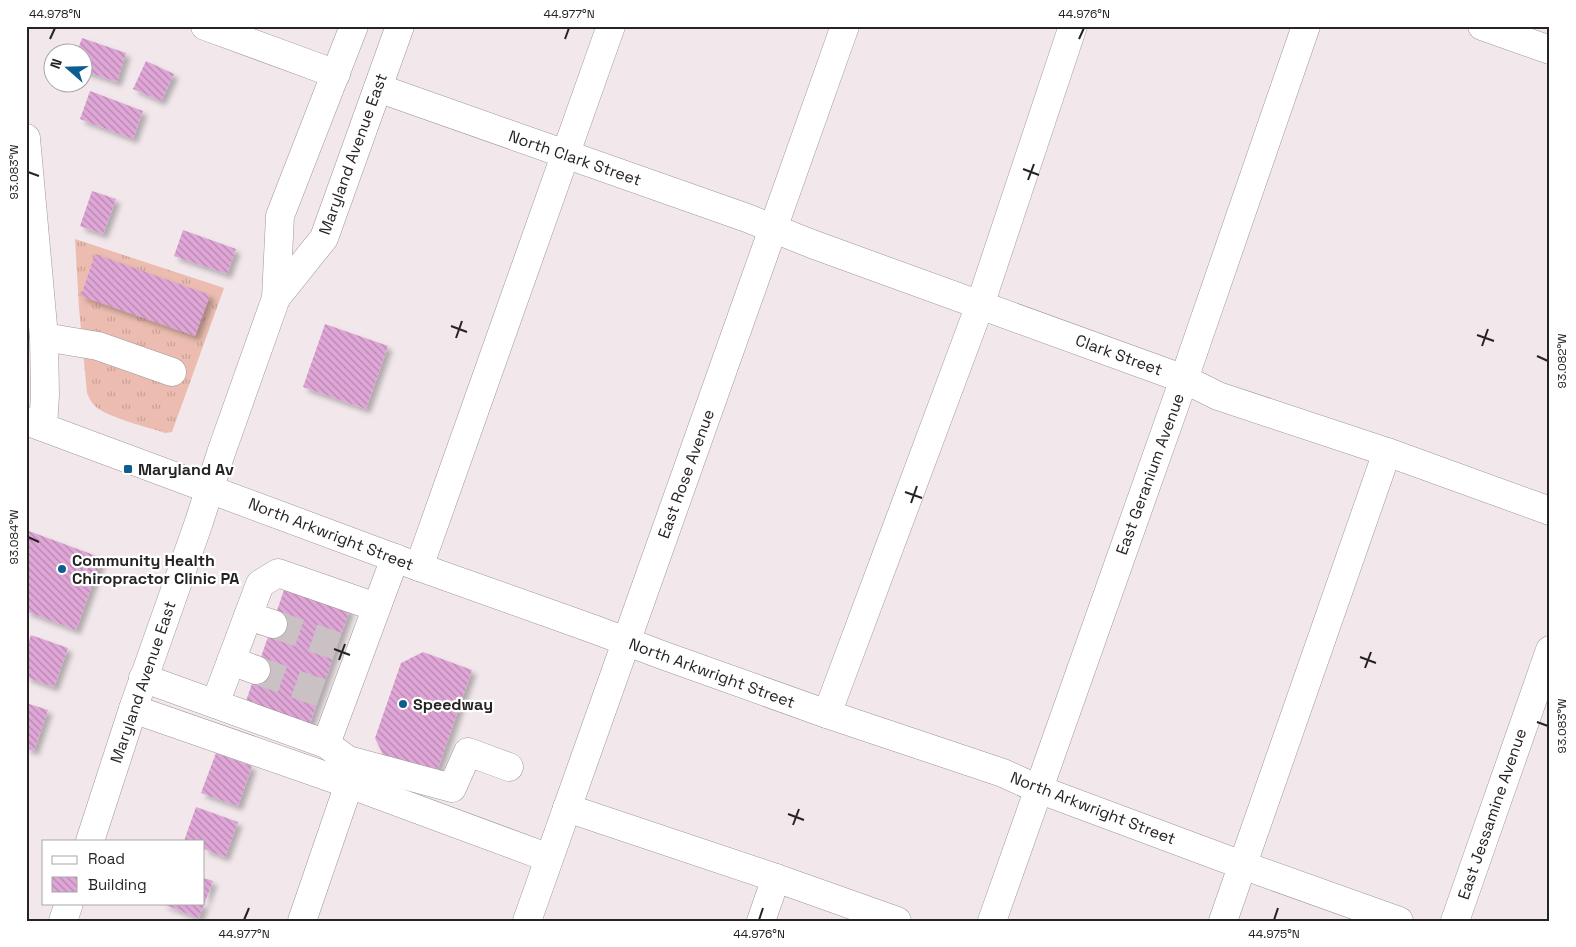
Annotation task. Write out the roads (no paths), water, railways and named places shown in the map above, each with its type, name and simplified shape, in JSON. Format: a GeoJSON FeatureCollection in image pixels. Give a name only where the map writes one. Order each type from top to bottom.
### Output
{"type":"FeatureCollection","features":[{"type":"Feature","properties":{"kind":"street"},"geometry":{"type":"LineString","coordinates":[[205,26],[336,74]]}},
{"type":"Feature","properties":{"kind":"street","name":"Maryland Avenue East"},"geometry":{"type":"LineString","coordinates":[[90,840],[143,678],[276,298],[280,216],[354,26]]}},
{"type":"Feature","properties":{"kind":"street","name":"Maryland Avenue East"},"geometry":{"type":"LineString","coordinates":[[276,298],[324,238],[400,26]]}},
{"type":"Feature","properties":{"kind":"street"},"geometry":{"type":"LineString","coordinates":[[326,744],[331,697],[348,650],[407,562],[565,155],[611,26]]}},
{"type":"Feature","properties":{"kind":"street","name":"East Rose Avenue"},"geometry":{"type":"LineString","coordinates":[[527,921],[845,26]]}},
{"type":"Feature","properties":{"kind":"street"},"geometry":{"type":"LineString","coordinates":[[827,714],[980,305],[1073,26]]}},
{"type":"Feature","properties":{"kind":"street","name":"East Geranium Avenue"},"geometry":{"type":"LineString","coordinates":[[992,921],[1184,379],[1306,26]]}},
{"type":"Feature","properties":{"kind":"street"},"geometry":{"type":"LineString","coordinates":[[1482,26],[1550,50]]}},
{"type":"Feature","properties":{"kind":"street","name":"North Clark Street"},"geometry":{"type":"LineString","coordinates":[[378,88],[773,229]]}},
{"type":"Feature","properties":{"kind":"street"},"geometry":{"type":"LineString","coordinates":[[26,138],[44,337],[46,395],[34,424]]}},
{"type":"Feature","properties":{"kind":"street","name":"Clark Street"},"geometry":{"type":"LineString","coordinates":[[773,229],[1184,379],[1218,396],[1388,452],[1550,512]]}},
{"type":"Feature","properties":{"kind":"street"},"geometry":{"type":"LineString","coordinates":[[44,337],[98,346],[172,372]]}},
{"type":"Feature","properties":{"kind":"street","name":"North Arkwright Street"},"geometry":{"type":"LineString","coordinates":[[34,424],[626,642],[827,714],[1003,773],[1038,789],[1398,921]]}},
{"type":"Feature","properties":{"kind":"street"},"geometry":{"type":"LineString","coordinates":[[1223,921],[1388,452]]}},
{"type":"Feature","properties":{"kind":"street"},"geometry":{"type":"LineString","coordinates":[[215,704],[231,662],[260,620],[260,584],[278,573],[376,607]]}},
{"type":"Feature","properties":{"kind":"street","name":"East Jessamine Avenue"},"geometry":{"type":"LineString","coordinates":[[1455,921],[1550,650]]}},
{"type":"Feature","properties":{"kind":"street"},"geometry":{"type":"LineString","coordinates":[[231,662],[256,670]]}},
{"type":"Feature","properties":{"kind":"street"},"geometry":{"type":"LineString","coordinates":[[143,678],[326,744],[348,760],[452,788],[468,752],[509,767]]}},
{"type":"Feature","properties":{"kind":"street"},"geometry":{"type":"LineString","coordinates":[[133,709],[349,784],[549,858]]}},
{"type":"Feature","properties":{"kind":"street"},"geometry":{"type":"LineString","coordinates":[[302,921],[349,784]]}},
{"type":"Feature","properties":{"kind":"street"},"geometry":{"type":"LineString","coordinates":[[567,808],[897,921]]}},
{"type":"Feature","properties":{"kind":"street"},"geometry":{"type":"LineString","coordinates":[[761,921],[776,878]]}},
{"type":"Feature","properties":{"kind":"street"},"geometry":{"type":"LineString","coordinates":[[63,921],[69,904]]}},
{"type":"Feature","properties":{"kind":"tunnel"},"geometry":{"type":"LineString","coordinates":[[273,624],[337,646]]}},
{"type":"Feature","properties":{"kind":"tunnel"},"geometry":{"type":"LineString","coordinates":[[256,670],[321,693]]}},
{"type":"Feature","properties":{"kind":"place","name":"Maryland Av"},"geometry":{"type":"Point","coordinates":[128,469]}},
{"type":"Feature","properties":{"kind":"place","name":"Community Health Chiropractor Clinic PA"},"geometry":{"type":"Point","coordinates":[62,569]}},
{"type":"Feature","properties":{"kind":"place","name":"Speedway"},"geometry":{"type":"Point","coordinates":[403,704]}}]}
